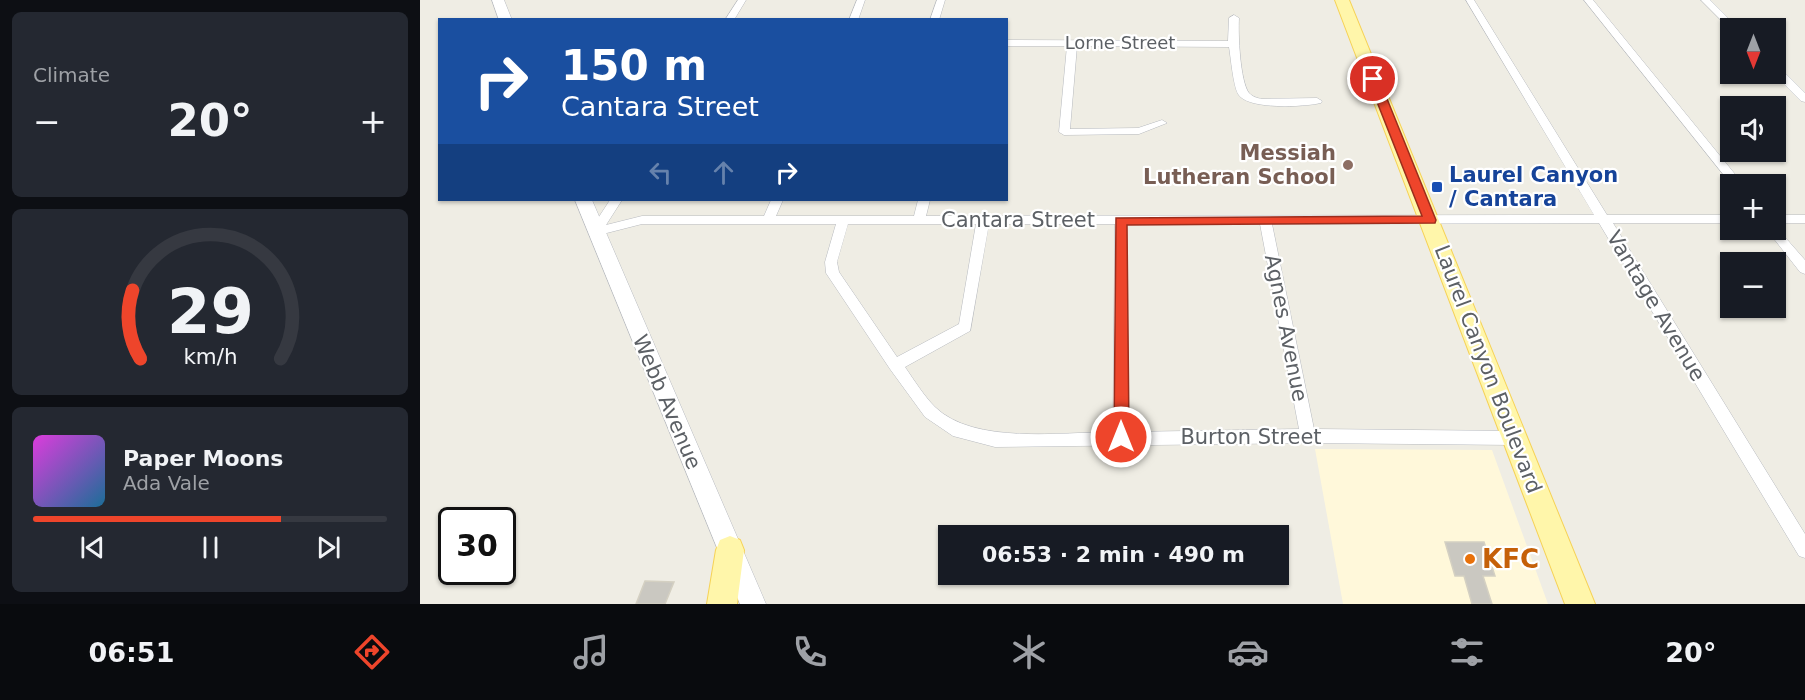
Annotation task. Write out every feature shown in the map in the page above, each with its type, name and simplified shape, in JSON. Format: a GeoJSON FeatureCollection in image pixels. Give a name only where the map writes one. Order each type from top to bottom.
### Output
{"type":"FeatureCollection","features":[{"type":"Feature","properties":{"kind":"main road","name":"Laurel Canyon Boulevard"},"geometry":{"type":"LineString","coordinates":[[1342,0],[1580,604]]}},
{"type":"Feature","properties":{"kind":"main road"},"geometry":{"type":"LineString","coordinates":[[722,604],[730,550]]}},
{"type":"Feature","properties":{"kind":"street"},"geometry":{"type":"LineString","coordinates":[[498,0],[505,18]]}},
{"type":"Feature","properties":{"kind":"street"},"geometry":{"type":"LineString","coordinates":[[730,18],[742,0]]}},
{"type":"Feature","properties":{"kind":"street"},"geometry":{"type":"LineString","coordinates":[[854,18],[861,0]]}},
{"type":"Feature","properties":{"kind":"street"},"geometry":{"type":"LineString","coordinates":[[935,18],[941,0]]}},
{"type":"Feature","properties":{"kind":"street","name":"Vantage Avenue"},"geometry":{"type":"LineString","coordinates":[[1470,0],[1805,550]]}},
{"type":"Feature","properties":{"kind":"street"},"geometry":{"type":"LineString","coordinates":[[1588,0],[1729,174]]}},
{"type":"Feature","properties":{"kind":"street"},"geometry":{"type":"LineString","coordinates":[[1705,0],[1724,18]]}},
{"type":"Feature","properties":{"kind":"street"},"geometry":{"type":"LineString","coordinates":[[1234,18],[1233,44],[1243,93],[1251,100],[1317,101]]}},
{"type":"Feature","properties":{"kind":"street","name":"Lorne Street"},"geometry":{"type":"LineString","coordinates":[[1008,43],[1233,44]]}},
{"type":"Feature","properties":{"kind":"street"},"geometry":{"type":"LineString","coordinates":[[1072,43],[1064,132],[1140,131],[1162,123]]}},
{"type":"Feature","properties":{"kind":"street"},"geometry":{"type":"LineString","coordinates":[[1786,80],[1805,99]]}},
{"type":"Feature","properties":{"kind":"street","name":"Webb Avenue"},"geometry":{"type":"LineString","coordinates":[[583,201],[753,604]]}},
{"type":"Feature","properties":{"kind":"street"},"geometry":{"type":"LineString","coordinates":[[595,232],[615,201]]}},
{"type":"Feature","properties":{"kind":"street"},"geometry":{"type":"LineString","coordinates":[[768,220],[777,201]]}},
{"type":"Feature","properties":{"kind":"street"},"geometry":{"type":"LineString","coordinates":[[919,220],[924,201]]}},
{"type":"Feature","properties":{"kind":"street","name":"Cantara Street"},"geometry":{"type":"LineString","coordinates":[[595,232],[642,220],[1720,219]]}},
{"type":"Feature","properties":{"kind":"street"},"geometry":{"type":"LineString","coordinates":[[1786,219],[1805,219]]}},
{"type":"Feature","properties":{"kind":"street","name":"Burton Street"},"geometry":{"type":"LineString","coordinates":[[843,220],[831,262],[833,273],[895,366],[930,412],[958,431],[995,440],[1308,436],[1516,438]]}},
{"type":"Feature","properties":{"kind":"street"},"geometry":{"type":"LineString","coordinates":[[895,366],[966,327],[983,220]]}},
{"type":"Feature","properties":{"kind":"street","name":"Agnes Avenue"},"geometry":{"type":"LineString","coordinates":[[1265,220],[1308,436]]}},
{"type":"Feature","properties":{"kind":"street"},"geometry":{"type":"LineString","coordinates":[[1121,221],[1121,437]]}},
{"type":"Feature","properties":{"kind":"street"},"geometry":{"type":"LineString","coordinates":[[1781,240],[1805,268]]}},
{"type":"Feature","properties":{"kind":"shaded area"},"geometry":{"type":"Polygon","coordinates":[[[1315,449],[1492,450],[1548,604],[1343,604],[1315,449]]]}},
{"type":"Feature","properties":{"kind":"building","name":"KFC"},"geometry":{"type":"Polygon","coordinates":[[[1445,542],[1484,542],[1495,576],[1483,576],[1492,604],[1472,604],[1464,576],[1455,576],[1445,542]]]}},
{"type":"Feature","properties":{"kind":"building"},"geometry":{"type":"Polygon","coordinates":[[[645,581],[674,582],[665,604],[636,604],[645,581]]]}},
{"type":"Feature","properties":{"kind":"place","name":"Messiah Lutheran School"},"geometry":{"type":"Point","coordinates":[1348,165]}},
{"type":"Feature","properties":{"kind":"place","name":"Laurel Canyon / Cantara"},"geometry":{"type":"Point","coordinates":[1437,187]}},
{"type":"Feature","properties":{"kind":"place","name":"KFC"},"geometry":{"type":"Point","coordinates":[1470,559]}},
{"type":"Feature","properties":{"kind":"route"},"geometry":{"type":"LineString","coordinates":[[1121,437],[1121,221],[1430,220],[1373,79]]}}]}
